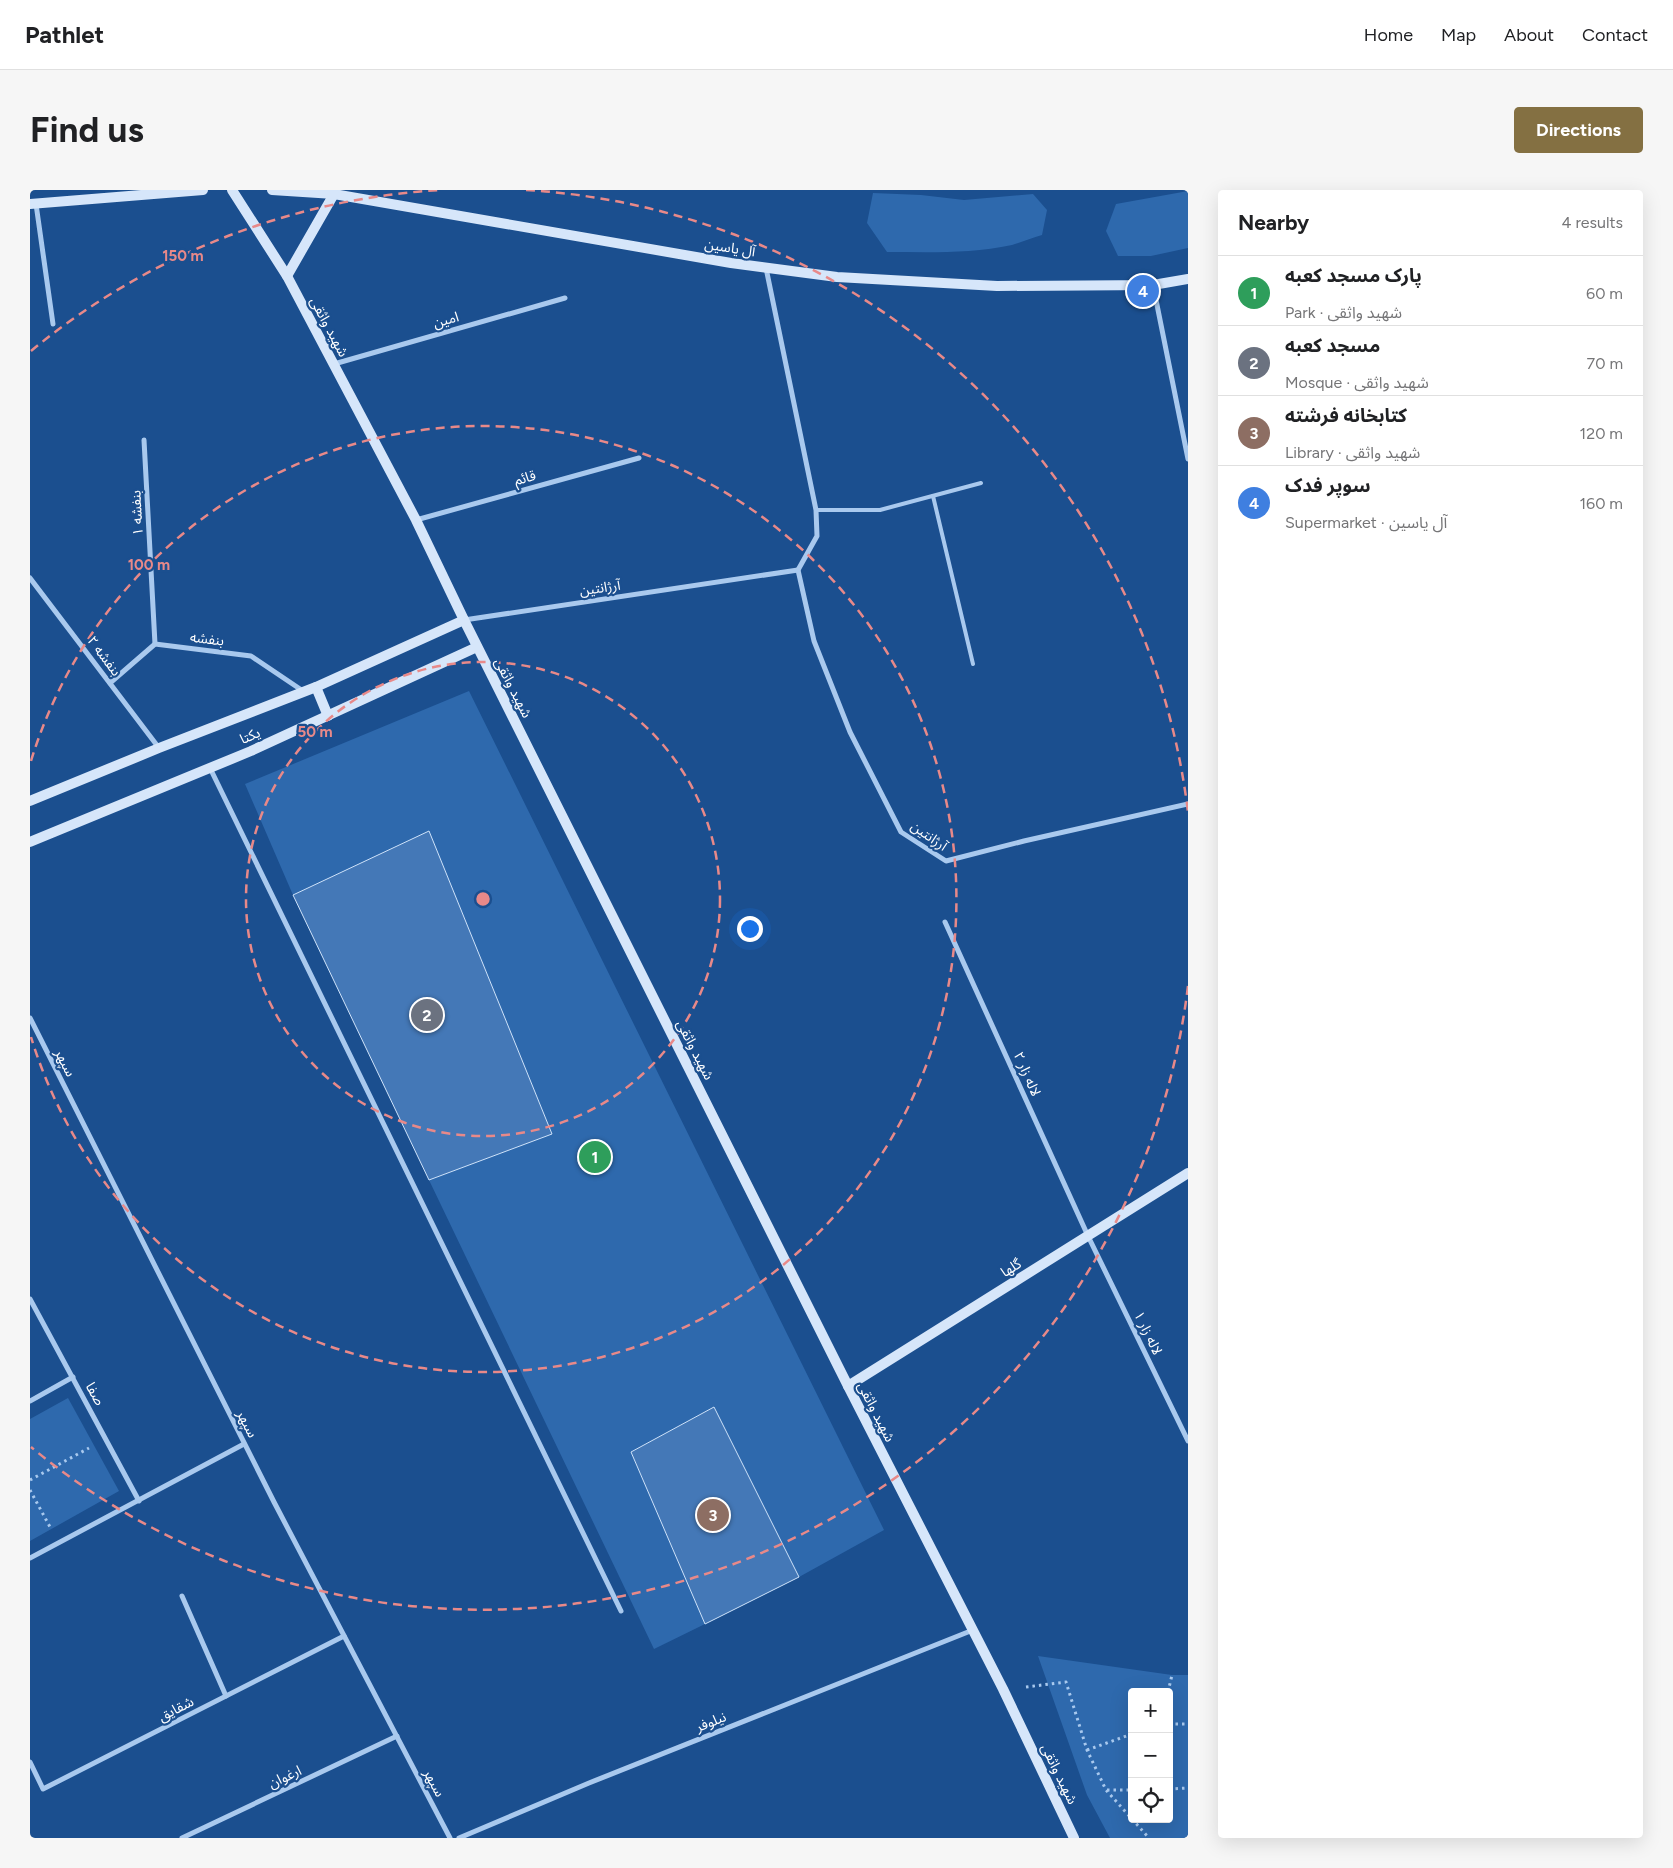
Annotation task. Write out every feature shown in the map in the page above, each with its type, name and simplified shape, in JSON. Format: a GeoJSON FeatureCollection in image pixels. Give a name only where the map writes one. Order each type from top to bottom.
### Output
{"type":"FeatureCollection","features":[{"type":"Feature","properties":{"kind":"street"},"geometry":{"type":"LineString","coordinates":[[53,324],[33,204],[203,190]]}},
{"type":"Feature","properties":{"kind":"street","name":"شهید واثقی"},"geometry":{"type":"LineString","coordinates":[[232,190],[287,276],[416,520],[464,620],[848,1386],[1003,1689],[1074,1838]]}},
{"type":"Feature","properties":{"kind":"street","name":"آل یاسین"},"geometry":{"type":"LineString","coordinates":[[272,190],[334,194],[731,263],[837,277],[997,286],[1153,285],[1188,279]]}},
{"type":"Feature","properties":{"kind":"street"},"geometry":{"type":"LineString","coordinates":[[287,276],[334,194]]}},
{"type":"Feature","properties":{"kind":"street"},"geometry":{"type":"LineString","coordinates":[[766,268],[816,510],[817,536],[798,570]]}},
{"type":"Feature","properties":{"kind":"street"},"geometry":{"type":"LineString","coordinates":[[1153,285],[1188,459]]}},
{"type":"Feature","properties":{"kind":"street","name":"امین"},"geometry":{"type":"LineString","coordinates":[[334,364],[565,298]]}},
{"type":"Feature","properties":{"kind":"street","name":"بنفشه ۱"},"geometry":{"type":"LineString","coordinates":[[144,440],[155,644]]}},
{"type":"Feature","properties":{"kind":"street","name":"قائم"},"geometry":{"type":"LineString","coordinates":[[416,520],[639,458]]}},
{"type":"Feature","properties":{"kind":"street","name":"آرژانتین"},"geometry":{"type":"LineString","coordinates":[[464,620],[798,570],[814,641],[850,732],[902,832],[946,861],[1024,841],[1188,804]]}},
{"type":"Feature","properties":{"kind":"street","name":"بنفشه ۲"},"geometry":{"type":"LineString","coordinates":[[30,578],[159,748]]}},
{"type":"Feature","properties":{"kind":"street","name":"یکتا"},"geometry":{"type":"LineString","coordinates":[[30,801],[316,687],[464,620]]}},
{"type":"Feature","properties":{"kind":"street"},"geometry":{"type":"LineString","coordinates":[[110,683],[155,644]]}},
{"type":"Feature","properties":{"kind":"street","name":"بنفشه"},"geometry":{"type":"LineString","coordinates":[[155,644],[252,656],[304,691]]}},
{"type":"Feature","properties":{"kind":"street","name":"یکتا"},"geometry":{"type":"LineString","coordinates":[[30,842],[210,768],[478,647]]}},
{"type":"Feature","properties":{"kind":"street"},"geometry":{"type":"LineString","coordinates":[[316,687],[328,716]]}},
{"type":"Feature","properties":{"kind":"street"},"geometry":{"type":"LineString","coordinates":[[210,768],[622,1611]]}},
{"type":"Feature","properties":{"kind":"street","name":"لاله زار ۲"},"geometry":{"type":"LineString","coordinates":[[945,922],[1088,1236]]}},
{"type":"Feature","properties":{"kind":"street","name":"سپهر"},"geometry":{"type":"LineString","coordinates":[[30,1018],[244,1444],[450,1838]]}},
{"type":"Feature","properties":{"kind":"street","name":"گلها"},"geometry":{"type":"LineString","coordinates":[[848,1386],[1188,1173]]}},
{"type":"Feature","properties":{"kind":"street","name":"لاله زار ۱"},"geometry":{"type":"LineString","coordinates":[[1088,1236],[1188,1441]]}},
{"type":"Feature","properties":{"kind":"street","name":"صفا"},"geometry":{"type":"LineString","coordinates":[[30,1299],[139,1501]]}},
{"type":"Feature","properties":{"kind":"street"},"geometry":{"type":"LineString","coordinates":[[30,1401],[72,1377]]}},
{"type":"Feature","properties":{"kind":"street"},"geometry":{"type":"LineString","coordinates":[[30,1558],[244,1444]]}},
{"type":"Feature","properties":{"kind":"street"},"geometry":{"type":"LineString","coordinates":[[182,1596],[226,1696]]}},
{"type":"Feature","properties":{"kind":"street","name":"نیلوفر"},"geometry":{"type":"LineString","coordinates":[[458,1838],[972,1630]]}},
{"type":"Feature","properties":{"kind":"street","name":"شقایق"},"geometry":{"type":"LineString","coordinates":[[30,1762],[44,1789],[344,1636]]}},
{"type":"Feature","properties":{"kind":"street","name":"ارغوان"},"geometry":{"type":"LineString","coordinates":[[182,1838],[397,1736]]}},
{"type":"Feature","properties":{"kind":"lane"},"geometry":{"type":"LineString","coordinates":[[816,510],[880,510],[981,483]]}},
{"type":"Feature","properties":{"kind":"lane"},"geometry":{"type":"LineString","coordinates":[[933,496],[972,664]]}},
{"type":"Feature","properties":{"kind":"path"},"geometry":{"type":"LineString","coordinates":[[30,1480],[94,1445]]}},
{"type":"Feature","properties":{"kind":"path"},"geometry":{"type":"LineString","coordinates":[[30,1490],[52,1529]]}},
{"type":"Feature","properties":{"kind":"path"},"geometry":{"type":"LineString","coordinates":[[1169,1688],[1172,1676]]}},
{"type":"Feature","properties":{"kind":"path"},"geometry":{"type":"LineString","coordinates":[[1003,1689],[1066,1682],[1087,1750],[1106,1790],[1128,1815]]}},
{"type":"Feature","properties":{"kind":"path"},"geometry":{"type":"LineString","coordinates":[[1173,1724],[1188,1724]]}},
{"type":"Feature","properties":{"kind":"path"},"geometry":{"type":"LineString","coordinates":[[1087,1750],[1128,1735]]}},
{"type":"Feature","properties":{"kind":"path"},"geometry":{"type":"LineString","coordinates":[[1173,1789],[1188,1788]]}},
{"type":"Feature","properties":{"kind":"path"},"geometry":{"type":"LineString","coordinates":[[1106,1790],[1128,1790]]}},
{"type":"Feature","properties":{"kind":"path"},"geometry":{"type":"LineString","coordinates":[[1136,1823],[1149,1838]]}},
{"type":"Feature","properties":{"kind":"shaded area"},"geometry":{"type":"Polygon","coordinates":[[[1188,191],[1188,248],[1151,256],[1118,256],[1106,231],[1116,204],[1188,191]]]}},
{"type":"Feature","properties":{"kind":"shaded area"},"geometry":{"type":"Polygon","coordinates":[[[873,193],[921,195],[964,200],[1033,194],[1047,210],[1042,235],[1012,245],[965,251],[887,252],[867,223],[873,193]]]}},
{"type":"Feature","properties":{"kind":"shaded area"},"geometry":{"type":"Polygon","coordinates":[[[469,691],[884,1530],[799,1577],[714,1407],[631,1452],[705,1624],[654,1649],[429,1180],[552,1134],[429,832],[293,895],[245,784],[469,691]]]}},
{"type":"Feature","properties":{"kind":"shaded area"},"geometry":{"type":"Polygon","coordinates":[[[68,1398],[119,1491],[30,1541],[30,1419],[68,1398]]]}},
{"type":"Feature","properties":{"kind":"shaded area"},"geometry":{"type":"Polygon","coordinates":[[[1038,1656],[1172,1675],[1188,1675],[1188,1838],[1110,1838],[1087,1795],[1038,1656]]]}},
{"type":"Feature","properties":{"kind":"building"},"geometry":{"type":"Polygon","coordinates":[[[429,831],[552,1134],[429,1180],[293,895],[429,831]]]}},
{"type":"Feature","properties":{"kind":"building"},"geometry":{"type":"Polygon","coordinates":[[[714,1407],[799,1577],[705,1624],[631,1452],[714,1407]]]}},
{"type":"Feature","properties":{"kind":"place","name":"سوپر فدک"},"geometry":{"type":"Point","coordinates":[1143,291]}},
{"type":"Feature","properties":{"kind":"place","name":"مسجد کعبه"},"geometry":{"type":"Point","coordinates":[427,1015]}},
{"type":"Feature","properties":{"kind":"place","name":"پارک مسجد کعبه"},"geometry":{"type":"Point","coordinates":[595,1157]}},
{"type":"Feature","properties":{"kind":"place","name":"کتابخانه فرشته"},"geometry":{"type":"Point","coordinates":[713,1515]}}]}
